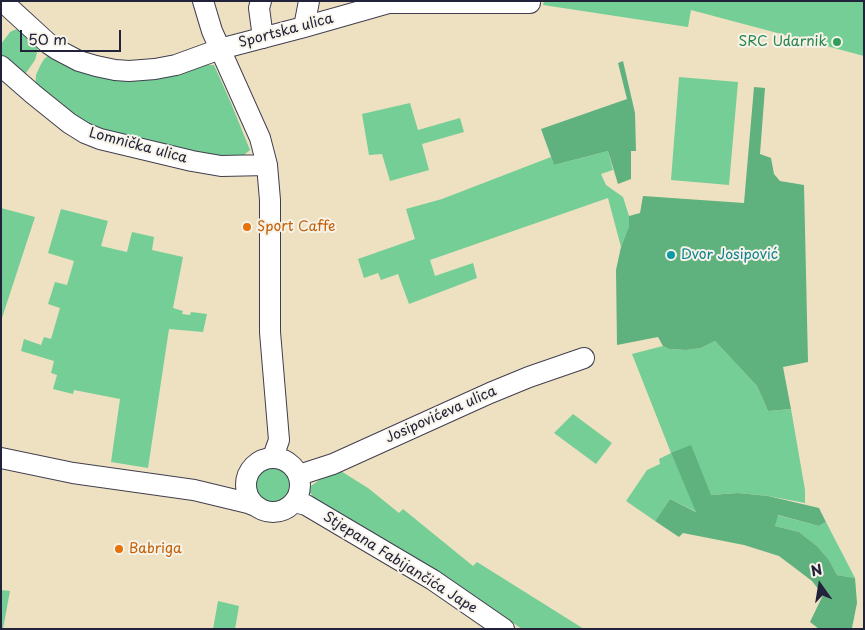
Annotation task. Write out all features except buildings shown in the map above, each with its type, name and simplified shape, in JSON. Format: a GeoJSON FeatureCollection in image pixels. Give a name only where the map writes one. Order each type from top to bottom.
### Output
{"type":"FeatureCollection","features":[{"type":"Feature","properties":{"kind":"street"},"geometry":{"type":"LineString","coordinates":[[2,1],[58,50],[79,61],[115,70],[155,69],[176,65],[220,49]]}},
{"type":"Feature","properties":{"kind":"street"},"geometry":{"type":"LineString","coordinates":[[203,1],[220,49],[260,138],[267,165],[270,200],[270,322],[279,440],[273,457]]}},
{"type":"Feature","properties":{"kind":"street"},"geometry":{"type":"LineString","coordinates":[[261,1],[263,38]]}},
{"type":"Feature","properties":{"kind":"street"},"geometry":{"type":"LineString","coordinates":[[304,27],[309,1]]}},
{"type":"Feature","properties":{"kind":"street","name":"Sportska ulica"},"geometry":{"type":"LineString","coordinates":[[220,49],[388,3],[530,3]]}},
{"type":"Feature","properties":{"kind":"street","name":"Lomnička ulica"},"geometry":{"type":"LineString","coordinates":[[1,66],[68,123],[100,139],[221,166],[267,165]]}},
{"type":"Feature","properties":{"kind":"street","name":"Josipovićeva ulica"},"geometry":{"type":"LineString","coordinates":[[299,475],[333,464],[490,392],[529,376],[584,358]]}},
{"type":"Feature","properties":{"kind":"street"},"geometry":{"type":"LineString","coordinates":[[1,458],[73,473],[194,490],[248,503],[266,511],[277,512],[286,509],[295,502],[300,493],[301,483],[297,470],[288,461],[273,457],[256,463],[241,479],[226,487],[194,490]]}},
{"type":"Feature","properties":{"kind":"street"},"geometry":{"type":"LineString","coordinates":[[249,472],[246,491],[250,500],[258,507]]}},
{"type":"Feature","properties":{"kind":"street","name":"Stjepana Fabijančića Jape"},"geometry":{"type":"LineString","coordinates":[[295,502],[306,506],[433,580],[504,629]]}},
{"type":"Feature","properties":{"kind":"green space","name":"SRC Udarnik"},"geometry":{"type":"Polygon","coordinates":[[[544,1],[864,1],[864,56],[691,10],[688,27],[543,5],[544,1]]]}},
{"type":"Feature","properties":{"kind":"green space"},"geometry":{"type":"Polygon","coordinates":[[[19,29],[39,45],[35,60],[26,73],[21,74],[1,59],[1,44],[10,32],[19,29]]]}},
{"type":"Feature","properties":{"kind":"green space"},"geometry":{"type":"Polygon","coordinates":[[[50,54],[78,65],[214,65],[250,150],[244,155],[221,157],[102,135],[35,88],[36,75],[44,59],[50,54]]]}},
{"type":"Feature","properties":{"kind":"green space"},"geometry":{"type":"Polygon","coordinates":[[[623,61],[635,113],[636,151],[631,151],[631,179],[618,184],[608,151],[554,165],[541,129],[627,99],[618,63],[623,61]]]}},
{"type":"Feature","properties":{"kind":"green space"},"geometry":{"type":"Polygon","coordinates":[[[679,77],[738,82],[729,185],[671,180],[679,77]]]}},
{"type":"Feature","properties":{"kind":"green space"},"geometry":{"type":"Polygon","coordinates":[[[754,87],[765,88],[760,154],[771,158],[774,174],[780,181],[804,185],[808,362],[783,367],[791,409],[768,411],[757,386],[715,341],[701,348],[686,350],[669,349],[663,346],[658,337],[617,345],[616,270],[621,247],[629,226],[629,216],[640,213],[643,196],[744,203],[754,87]]]}},
{"type":"Feature","properties":{"kind":"green space"},"geometry":{"type":"Polygon","coordinates":[[[410,103],[418,130],[460,118],[464,132],[422,144],[429,170],[390,181],[382,154],[369,155],[362,114],[410,103]]]}},
{"type":"Feature","properties":{"kind":"green space"},"geometry":{"type":"Polygon","coordinates":[[[608,151],[613,170],[601,174],[606,185],[623,197],[629,216],[629,226],[621,247],[608,198],[430,260],[435,276],[473,263],[477,278],[409,304],[398,274],[381,280],[378,273],[364,278],[358,259],[415,239],[406,209],[442,199],[551,157],[554,165],[608,151]]]}},
{"type":"Feature","properties":{"kind":"green space"},"geometry":{"type":"Polygon","coordinates":[[[1,208],[35,217],[1,321],[1,208]]]}},
{"type":"Feature","properties":{"kind":"green space"},"geometry":{"type":"Polygon","coordinates":[[[61,209],[108,221],[101,246],[127,252],[132,232],[154,237],[152,250],[183,257],[173,308],[183,311],[182,314],[190,315],[191,312],[207,314],[203,332],[169,329],[148,468],[111,462],[120,399],[74,390],[73,394],[53,389],[57,375],[51,373],[54,361],[21,351],[24,339],[41,345],[44,337],[51,339],[60,308],[48,304],[55,282],[67,285],[74,261],[48,253],[61,209]]]}},
{"type":"Feature","properties":{"kind":"green space"},"geometry":{"type":"Polygon","coordinates":[[[715,341],[757,386],[768,411],[791,409],[805,490],[805,503],[738,493],[711,495],[671,453],[632,354],[663,346],[669,349],[686,350],[701,348],[715,341]]]}},
{"type":"Feature","properties":{"kind":"green space"},"geometry":{"type":"Polygon","coordinates":[[[573,414],[612,443],[596,464],[554,433],[573,414]]]}},
{"type":"Feature","properties":{"kind":"green space"},"geometry":{"type":"Polygon","coordinates":[[[691,445],[711,495],[738,493],[768,496],[819,508],[826,522],[819,526],[778,515],[775,526],[799,532],[817,546],[829,560],[837,575],[855,578],[857,603],[852,628],[819,629],[810,622],[823,595],[812,581],[779,556],[744,545],[683,533],[679,537],[655,521],[670,499],[696,512],[671,453],[691,445]]]}},
{"type":"Feature","properties":{"kind":"green space"},"geometry":{"type":"Polygon","coordinates":[[[671,453],[697,512],[670,499],[655,521],[626,501],[647,470],[660,464],[659,459],[671,453]]]}},
{"type":"Feature","properties":{"kind":"green space"},"geometry":{"type":"Polygon","coordinates":[[[272,465],[285,471],[291,484],[285,497],[272,503],[259,497],[253,484],[259,471],[272,465]]]}},
{"type":"Feature","properties":{"kind":"green space"},"geometry":{"type":"Polygon","coordinates":[[[336,468],[368,488],[399,513],[403,509],[473,566],[477,562],[584,629],[522,629],[438,571],[314,498],[309,491],[311,486],[336,468]]]}},
{"type":"Feature","properties":{"kind":"green space"},"geometry":{"type":"Polygon","coordinates":[[[777,515],[819,526],[826,522],[855,578],[837,575],[829,560],[817,546],[799,532],[775,526],[777,515]]]}},
{"type":"Feature","properties":{"kind":"green space"},"geometry":{"type":"Polygon","coordinates":[[[1,590],[10,591],[3,629],[1,629],[1,590]]]}},
{"type":"Feature","properties":{"kind":"green space"},"geometry":{"type":"Polygon","coordinates":[[[218,601],[239,606],[235,629],[213,629],[218,601]]]}},
{"type":"Feature","properties":{"kind":"place","name":"SRC Udarnik"},"geometry":{"type":"Point","coordinates":[837,42]}},
{"type":"Feature","properties":{"kind":"place","name":"Sport Caffe"},"geometry":{"type":"Point","coordinates":[247,227]}},
{"type":"Feature","properties":{"kind":"place","name":"Dvor Josipović"},"geometry":{"type":"Point","coordinates":[671,255]}},
{"type":"Feature","properties":{"kind":"place","name":"Babriga"},"geometry":{"type":"Point","coordinates":[119,549]}}]}
